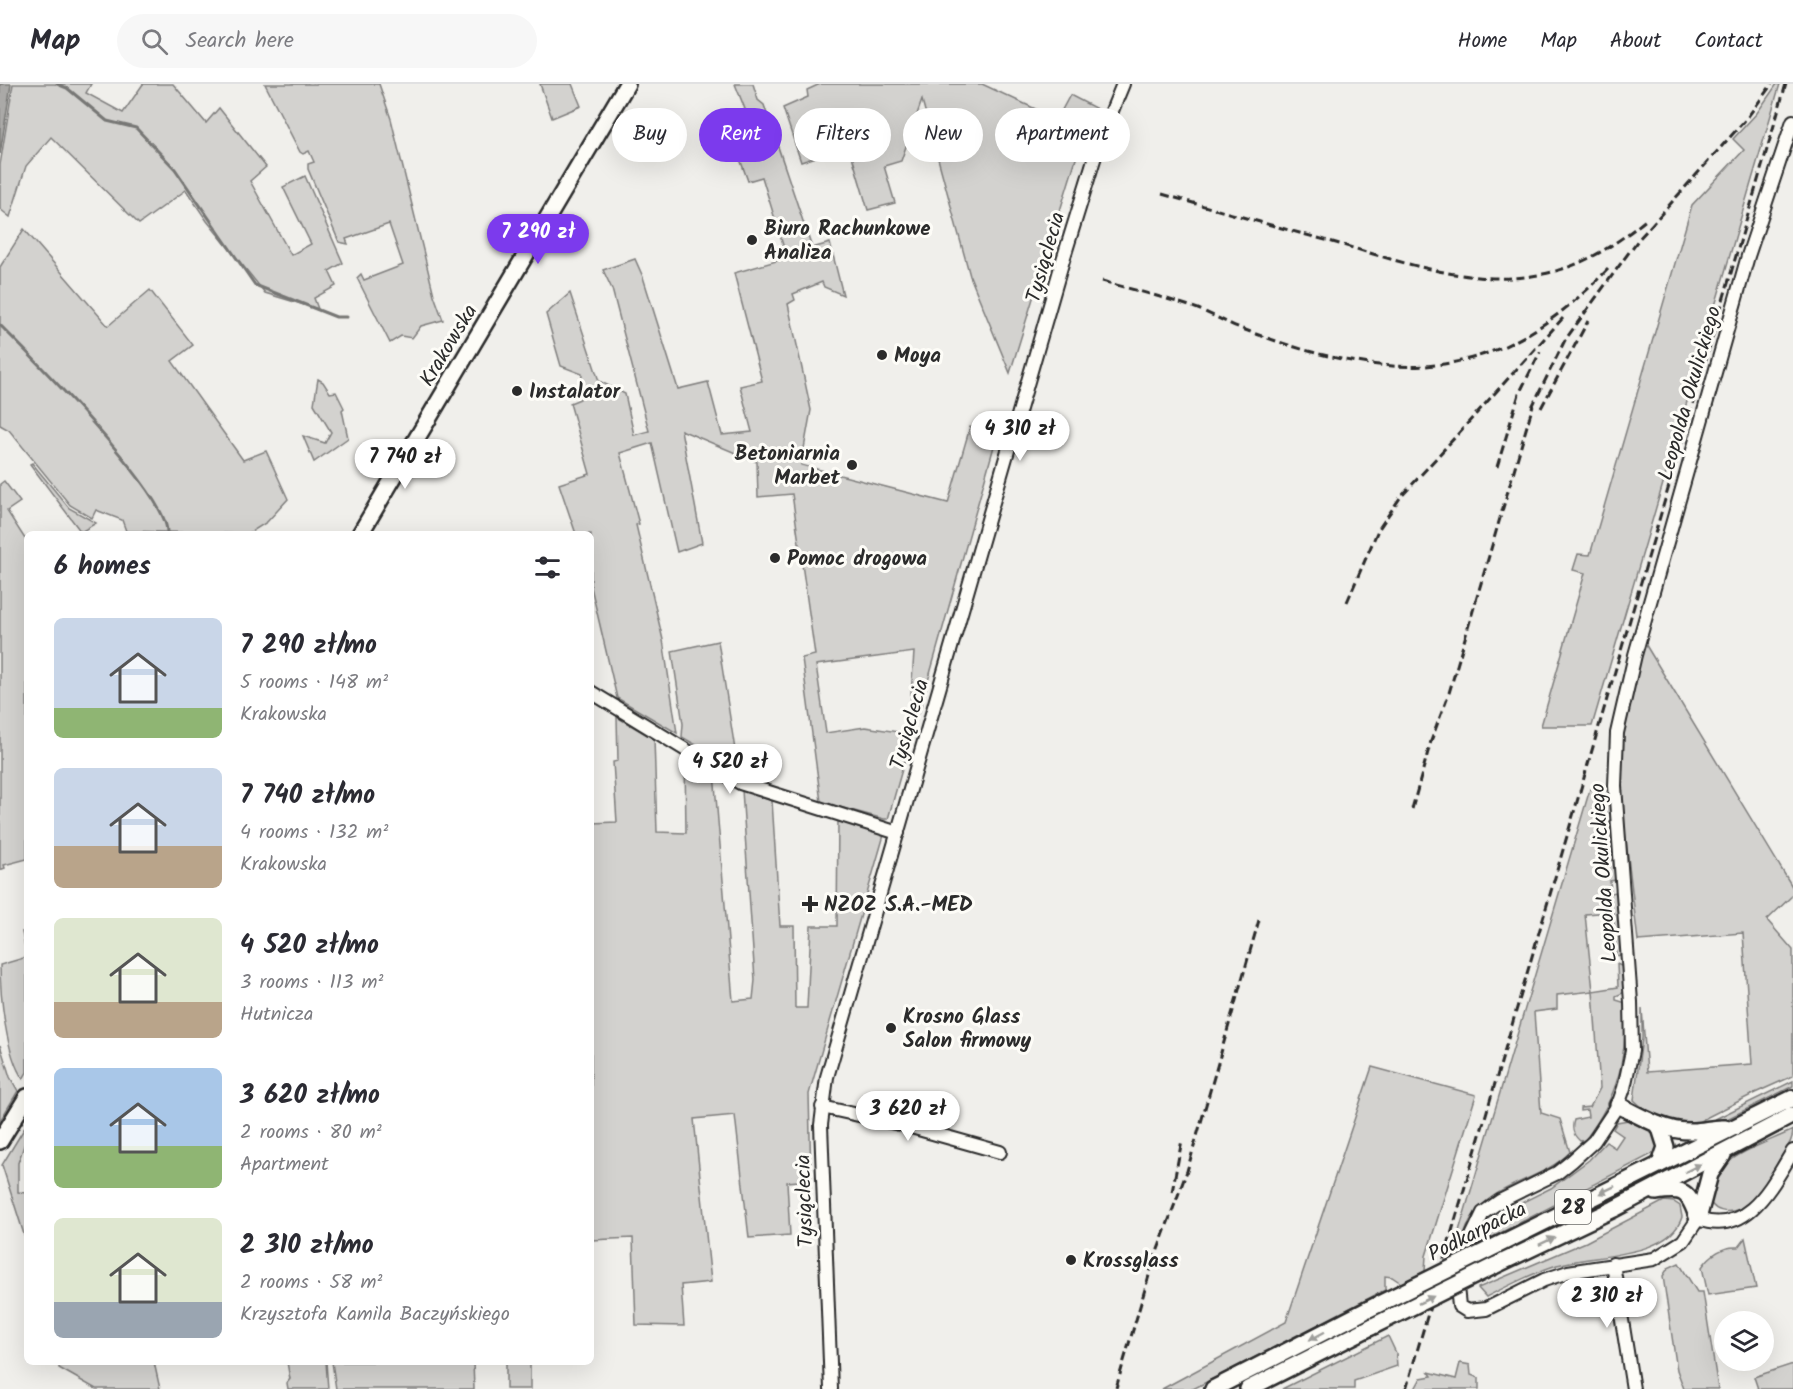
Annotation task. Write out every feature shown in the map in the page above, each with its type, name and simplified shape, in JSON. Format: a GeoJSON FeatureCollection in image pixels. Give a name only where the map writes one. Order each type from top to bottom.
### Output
{"type":"FeatureCollection","features":[{"type":"Feature","properties":{"kind":"main road","name":"Krakowska"},"geometry":{"type":"LineString","coordinates":[[362,531],[627,84]]}},
{"type":"Feature","properties":{"kind":"main road","name":"Podkarpacka"},"geometry":{"type":"LineString","coordinates":[[1213,1389],[1793,1098]]}},
{"type":"Feature","properties":{"kind":"main road"},"geometry":{"type":"LineString","coordinates":[[0,1142],[24,1102]]}},
{"type":"Feature","properties":{"kind":"main road"},"geometry":{"type":"LineString","coordinates":[[1618,1105],[1659,1125],[1691,1132],[1734,1128]]}},
{"type":"Feature","properties":{"kind":"main road","name":"Podkarpacka"},"geometry":{"type":"LineString","coordinates":[[1248,1389],[1641,1195],[1793,1115]]}},
{"type":"Feature","properties":{"kind":"main road"},"geometry":{"type":"LineString","coordinates":[[1659,1125],[1666,1148],[1660,1164]]}},
{"type":"Feature","properties":{"kind":"main road"},"geometry":{"type":"LineString","coordinates":[[1698,1218],[1710,1174],[1725,1152]]}},
{"type":"Feature","properties":{"kind":"main road"},"geometry":{"type":"LineString","coordinates":[[1641,1195],[1674,1189],[1692,1202],[1698,1218]]}},
{"type":"Feature","properties":{"kind":"street","name":"Tysiąclecia"},"geometry":{"type":"LineString","coordinates":[[831,1389],[822,1107],[827,1077],[1070,240],[1100,140],[1123,84]]}},
{"type":"Feature","properties":{"kind":"street","name":"Leopolda Okulickiego"},"geometry":{"type":"LineString","coordinates":[[1698,1218],[1683,1241],[1654,1259],[1568,1272],[1545,1280],[1486,1309],[1467,1311],[1459,1306],[1457,1287],[1471,1238],[1483,1213],[1500,1201],[1557,1173],[1572,1161],[1594,1141],[1618,1105],[1632,1051],[1615,786],[1617,733],[1635,655],[1748,256],[1793,121]]}},
{"type":"Feature","properties":{"kind":"street"},"geometry":{"type":"LineString","coordinates":[[594,695],[740,783],[898,833]]}},
{"type":"Feature","properties":{"kind":"street"},"geometry":{"type":"LineString","coordinates":[[822,1107],[904,1125],[1000,1152]]}},
{"type":"Feature","properties":{"kind":"street"},"geometry":{"type":"LineString","coordinates":[[1698,1218],[1720,1222],[1741,1217],[1768,1195],[1793,1151]]}},
{"type":"Feature","properties":{"kind":"street"},"geometry":{"type":"LineString","coordinates":[[1612,1264],[1633,1389]]}},
{"type":"Feature","properties":{"kind":"shaded area"},"geometry":{"type":"Polygon","coordinates":[[[0,84],[11,84],[0,154],[0,84]]]}},
{"type":"Feature","properties":{"kind":"shaded area"},"geometry":{"type":"Polygon","coordinates":[[[13,84],[91,84],[86,93],[123,113],[143,84],[173,84],[206,123],[219,108],[266,167],[250,181],[291,255],[311,244],[283,187],[305,176],[343,263],[329,271],[336,286],[314,298],[318,309],[265,293],[207,221],[186,190],[139,224],[51,137],[26,166],[10,217],[0,209],[0,165],[13,84]]]}},
{"type":"Feature","properties":{"kind":"shaded area"},"geometry":{"type":"Polygon","coordinates":[[[265,84],[379,84],[391,119],[434,295],[443,320],[421,326],[412,338],[401,336],[390,343],[357,278],[361,274],[364,280],[403,265],[389,224],[346,239],[348,244],[339,242],[308,169],[308,164],[314,162],[309,151],[303,154],[300,152],[265,84]]]}},
{"type":"Feature","properties":{"kind":"shaded area"},"geometry":{"type":"Polygon","coordinates":[[[540,84],[572,84],[581,106],[552,118],[540,84]]]}},
{"type":"Feature","properties":{"kind":"shaded area"},"geometry":{"type":"Polygon","coordinates":[[[735,84],[753,84],[758,100],[765,108],[745,108],[735,84]]]}},
{"type":"Feature","properties":{"kind":"shaded area"},"geometry":{"type":"Polygon","coordinates":[[[820,84],[982,84],[1033,108],[995,108],[995,162],[1075,162],[1010,373],[970,276],[939,162],[983,162],[983,108],[924,108],[922,100],[919,108],[903,108],[903,155],[901,161],[884,166],[895,203],[868,210],[854,162],[891,162],[891,108],[794,108],[794,141],[783,108],[808,97],[807,90],[820,84]]]}},
{"type":"Feature","properties":{"kind":"shaded area"},"geometry":{"type":"Polygon","coordinates":[[[1777,84],[1780,84],[1592,726],[1541,726],[1585,573],[1573,570],[1578,554],[1590,555],[1692,205],[1744,150],[1733,139],[1757,113],[1777,84]]]}},
{"type":"Feature","properties":{"kind":"shaded area"},"geometry":{"type":"Polygon","coordinates":[[[1070,95],[1095,108],[1063,108],[1070,95]]]}},
{"type":"Feature","properties":{"kind":"shaded area"},"geometry":{"type":"Polygon","coordinates":[[[782,159],[812,248],[830,243],[843,295],[824,287],[822,282],[793,294],[795,300],[788,304],[811,410],[801,465],[948,503],[970,427],[998,432],[919,713],[910,710],[914,652],[816,665],[826,733],[865,727],[912,734],[888,819],[821,802],[802,658],[815,655],[792,494],[758,497],[757,462],[681,430],[702,543],[677,552],[652,443],[620,453],[639,524],[636,525],[663,640],[677,733],[617,698],[594,600],[594,531],[575,531],[559,484],[590,474],[570,403],[580,399],[582,374],[561,366],[546,314],[570,293],[599,381],[625,394],[634,435],[649,431],[612,289],[603,270],[635,259],[643,277],[678,389],[708,382],[722,435],[752,432],[740,386],[762,381],[734,273],[787,258],[762,177],[748,181],[741,162],[782,162],[782,159]]]}},
{"type":"Feature","properties":{"kind":"shaded area"},"geometry":{"type":"Polygon","coordinates":[[[24,229],[108,326],[150,290],[193,345],[172,361],[243,460],[266,451],[288,499],[267,522],[253,531],[126,531],[122,520],[96,510],[92,518],[70,505],[9,430],[0,425],[0,267],[24,229]]]}},
{"type":"Feature","properties":{"kind":"shaded area"},"geometry":{"type":"Polygon","coordinates":[[[318,379],[323,382],[330,393],[336,392],[344,408],[342,410],[348,438],[314,462],[303,436],[325,443],[331,432],[314,404],[318,379]]]}},
{"type":"Feature","properties":{"kind":"shaded area"},"geometry":{"type":"Polygon","coordinates":[[[32,463],[69,508],[96,523],[80,531],[30,464],[32,463]]]}},
{"type":"Feature","properties":{"kind":"shaded area"},"geometry":{"type":"Polygon","coordinates":[[[4,481],[20,502],[7,511],[24,537],[24,860],[4,865],[5,868],[0,870],[0,484],[4,481]]]}},
{"type":"Feature","properties":{"kind":"shaded area"},"geometry":{"type":"Polygon","coordinates":[[[718,641],[738,769],[682,737],[683,724],[672,651],[718,641]]]}},
{"type":"Feature","properties":{"kind":"shaded area"},"geometry":{"type":"Polygon","coordinates":[[[1644,642],[1793,888],[1793,895],[1767,920],[1793,950],[1793,1076],[1694,1124],[1662,1117],[1646,1110],[1634,1100],[1642,1038],[1642,1009],[1647,1072],[1752,1064],[1743,933],[1638,941],[1619,781],[1621,734],[1644,642]]]}},
{"type":"Feature","properties":{"kind":"shaded area"},"geometry":{"type":"Polygon","coordinates":[[[617,717],[654,739],[657,832],[686,833],[685,757],[714,773],[733,1001],[753,999],[755,980],[742,790],[772,801],[780,926],[794,926],[795,1008],[807,1008],[811,926],[837,926],[838,820],[884,835],[809,1094],[811,1180],[787,1182],[790,1235],[749,1238],[735,1115],[694,1119],[711,1282],[681,1285],[684,1326],[636,1325],[633,1238],[594,1240],[594,823],[617,822],[613,762],[618,761],[617,717]]]}},
{"type":"Feature","properties":{"kind":"shaded area"},"geometry":{"type":"Polygon","coordinates":[[[1590,789],[1610,791],[1616,880],[1610,881],[1611,893],[1617,892],[1621,955],[1616,956],[1613,912],[1585,914],[1593,991],[1557,995],[1557,1009],[1534,1012],[1541,1113],[1560,1119],[1570,1152],[1546,1170],[1491,1197],[1471,1219],[1459,1254],[1451,1258],[1590,789]]]}},
{"type":"Feature","properties":{"kind":"shaded area"},"geometry":{"type":"Polygon","coordinates":[[[24,958],[23,1079],[8,1040],[1,992],[0,965],[24,958]]]}},
{"type":"Feature","properties":{"kind":"shaded area"},"geometry":{"type":"Polygon","coordinates":[[[1617,964],[1623,967],[1625,992],[1616,996],[1616,1000],[1626,1003],[1625,1042],[1619,1075],[1597,1123],[1585,1140],[1580,1141],[1573,1132],[1574,1120],[1588,1117],[1587,1110],[1580,1111],[1580,1108],[1590,1107],[1600,1088],[1593,991],[1618,987],[1617,964]]]}},
{"type":"Feature","properties":{"kind":"shaded area"},"geometry":{"type":"Polygon","coordinates":[[[0,1045],[10,1077],[18,1091],[0,1121],[0,1045]]]}},
{"type":"Feature","properties":{"kind":"shaded area"},"geometry":{"type":"Polygon","coordinates":[[[1372,1067],[1476,1095],[1426,1256],[1425,1271],[1401,1283],[1392,1277],[1385,1276],[1385,1290],[1193,1389],[1162,1389],[1286,1322],[1372,1067]]]}},
{"type":"Feature","properties":{"kind":"shaded area"},"geometry":{"type":"Polygon","coordinates":[[[1793,1081],[1793,1086],[1719,1123],[1699,1127],[1793,1081]]]}},
{"type":"Feature","properties":{"kind":"shaded area"},"geometry":{"type":"Polygon","coordinates":[[[1628,1120],[1654,1133],[1658,1145],[1654,1153],[1479,1244],[1495,1216],[1551,1188],[1589,1160],[1606,1142],[1615,1148],[1623,1136],[1613,1129],[1617,1122],[1628,1120]]]}},
{"type":"Feature","properties":{"kind":"shaded area"},"geometry":{"type":"Polygon","coordinates":[[[24,1129],[24,1146],[18,1163],[18,1192],[24,1193],[24,1235],[2,1165],[24,1129]]]}},
{"type":"Feature","properties":{"kind":"shaded area"},"geometry":{"type":"Polygon","coordinates":[[[1793,1130],[1789,1144],[1763,1190],[1748,1204],[1734,1211],[1721,1211],[1712,1205],[1709,1195],[1712,1181],[1724,1166],[1747,1151],[1793,1130]]]}},
{"type":"Feature","properties":{"kind":"shaded area"},"geometry":{"type":"Polygon","coordinates":[[[1664,1201],[1674,1202],[1680,1206],[1682,1217],[1674,1231],[1662,1241],[1627,1253],[1554,1266],[1486,1297],[1478,1288],[1586,1242],[1664,1201]]]}},
{"type":"Feature","properties":{"kind":"shaded area"},"geometry":{"type":"Polygon","coordinates":[[[1745,1238],[1756,1288],[1708,1295],[1702,1267],[1717,1252],[1738,1247],[1745,1238]]]}},
{"type":"Feature","properties":{"kind":"shaded area"},"geometry":{"type":"Polygon","coordinates":[[[1679,1263],[1697,1292],[1703,1292],[1718,1389],[1684,1389],[1677,1370],[1663,1276],[1668,1268],[1679,1263]]]}},
{"type":"Feature","properties":{"kind":"shaded area"},"geometry":{"type":"Polygon","coordinates":[[[1388,1336],[1396,1353],[1397,1366],[1354,1381],[1354,1389],[1282,1389],[1388,1336]]]}},
{"type":"Feature","properties":{"kind":"shaded area"},"geometry":{"type":"Polygon","coordinates":[[[1460,1363],[1470,1365],[1471,1375],[1479,1378],[1479,1389],[1415,1389],[1421,1378],[1432,1376],[1429,1372],[1456,1379],[1460,1363]]]}},
{"type":"Feature","properties":{"kind":"shaded area"},"geometry":{"type":"Polygon","coordinates":[[[1793,1364],[1793,1389],[1758,1389],[1754,1377],[1793,1364]]]}},
{"type":"Feature","properties":{"kind":"shaded area"},"geometry":{"type":"Polygon","coordinates":[[[59,1365],[155,1365],[160,1389],[96,1389],[59,1368],[59,1365]]]}},
{"type":"Feature","properties":{"kind":"shaded area"},"geometry":{"type":"Polygon","coordinates":[[[288,1365],[326,1365],[328,1389],[288,1389],[287,1383],[290,1379],[288,1365]]]}},
{"type":"Feature","properties":{"kind":"shaded area"},"geometry":{"type":"Polygon","coordinates":[[[332,1365],[473,1365],[474,1389],[336,1389],[332,1365]]]}},
{"type":"Feature","properties":{"kind":"shaded area"},"geometry":{"type":"Polygon","coordinates":[[[506,1365],[530,1365],[530,1389],[506,1389],[506,1365]]]}},
{"type":"Feature","properties":{"kind":"waterway"},"geometry":{"type":"LineString","coordinates":[[57,84],[67,88],[107,121],[136,128],[175,169],[255,285],[336,317],[347,317]]}},
{"type":"Feature","properties":{"kind":"waterway"},"geometry":{"type":"LineString","coordinates":[[0,325],[67,394],[123,458],[161,513],[167,531]]}},
{"type":"Feature","properties":{"kind":"railway"},"geometry":{"type":"LineString","coordinates":[[1412,809],[1431,741],[1449,693],[1533,405],[1565,340],[1638,240],[1747,118],[1772,84]]}},
{"type":"Feature","properties":{"kind":"railway"},"geometry":{"type":"LineString","coordinates":[[1406,1389],[1786,84]]}},
{"type":"Feature","properties":{"kind":"railway"},"geometry":{"type":"LineString","coordinates":[[1162,194],[1408,264],[1489,278],[1516,278],[1572,266],[1611,246],[1647,219]]}},
{"type":"Feature","properties":{"kind":"railway"},"geometry":{"type":"LineString","coordinates":[[1102,281],[1198,309],[1242,329],[1300,349],[1350,361],[1396,366],[1440,364],[1483,355],[1524,336],[1566,308],[1608,269]]}},
{"type":"Feature","properties":{"kind":"railway"},"geometry":{"type":"LineString","coordinates":[[1347,602],[1378,530],[1400,498],[1563,318]]}},
{"type":"Feature","properties":{"kind":"railway"},"geometry":{"type":"LineString","coordinates":[[1541,408],[1588,321]]}},
{"type":"Feature","properties":{"kind":"railway"},"geometry":{"type":"LineString","coordinates":[[1497,467],[1519,394],[1540,352]]}},
{"type":"Feature","properties":{"kind":"railway"},"geometry":{"type":"LineString","coordinates":[[1153,1263],[1187,1171],[1259,920]]}},
{"type":"Feature","properties":{"kind":"railway"},"geometry":{"type":"LineString","coordinates":[[1172,1192],[1182,1140]]}},
{"type":"Feature","properties":{"kind":"railway"},"geometry":{"type":"LineString","coordinates":[[1116,1388],[1155,1255]]}},
{"type":"Feature","properties":{"kind":"place","name":"Biuro Rachunkowe Analiza"},"geometry":{"type":"Point","coordinates":[752,240]}},
{"type":"Feature","properties":{"kind":"place","name":"Moya"},"geometry":{"type":"Point","coordinates":[882,355]}},
{"type":"Feature","properties":{"kind":"place","name":"Instalator"},"geometry":{"type":"Point","coordinates":[517,391]}},
{"type":"Feature","properties":{"kind":"place","name":"Betoniarnia Marbet"},"geometry":{"type":"Point","coordinates":[852,465]}},
{"type":"Feature","properties":{"kind":"place","name":"Pomoc drogowa"},"geometry":{"type":"Point","coordinates":[775,558]}},
{"type":"Feature","properties":{"kind":"place","name":"NZOZ S.A.-MED"},"geometry":{"type":"Point","coordinates":[810,904]}},
{"type":"Feature","properties":{"kind":"place","name":"Krosno Glass Salon firmowy"},"geometry":{"type":"Point","coordinates":[891,1028]}},
{"type":"Feature","properties":{"kind":"place","name":"Krossglass"},"geometry":{"type":"Point","coordinates":[1071,1260]}}]}
